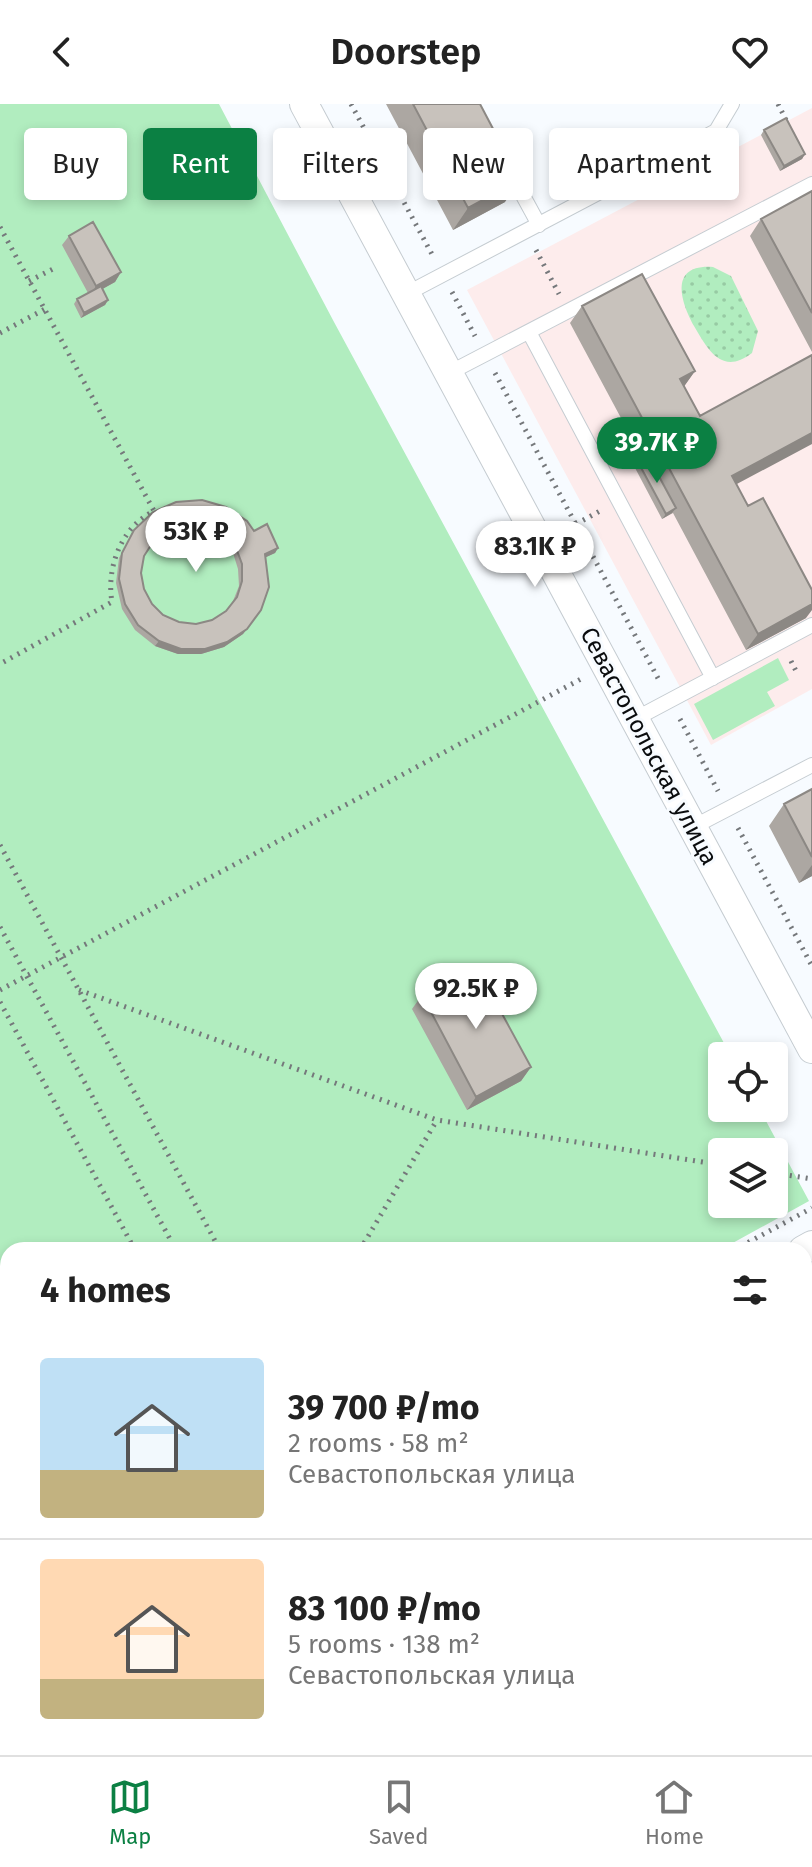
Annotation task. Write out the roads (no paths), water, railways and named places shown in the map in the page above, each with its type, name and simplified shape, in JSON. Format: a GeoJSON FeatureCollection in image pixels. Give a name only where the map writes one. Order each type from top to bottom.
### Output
{"type":"FeatureCollection","features":[{"type":"Feature","properties":{"kind":"street","name":"Севастопольская улица"},"geometry":{"type":"LineString","coordinates":[[304,104],[809,1037]]}},
{"type":"Feature","properties":{"kind":"lane"},"geometry":{"type":"LineString","coordinates":[[406,294],[716,131],[732,104]]}},
{"type":"Feature","properties":{"kind":"lane"},"geometry":{"type":"LineString","coordinates":[[449,373],[812,184]]}},
{"type":"Feature","properties":{"kind":"lane"},"geometry":{"type":"LineString","coordinates":[[521,200],[533,228]]}},
{"type":"Feature","properties":{"kind":"lane"},"geometry":{"type":"LineString","coordinates":[[529,332],[713,678]]}},
{"type":"Feature","properties":{"kind":"lane"},"geometry":{"type":"LineString","coordinates":[[635,719],[812,625]]}},
{"type":"Feature","properties":{"kind":"lane"},"geometry":{"type":"LineString","coordinates":[[693,827],[812,765]]}}]}
